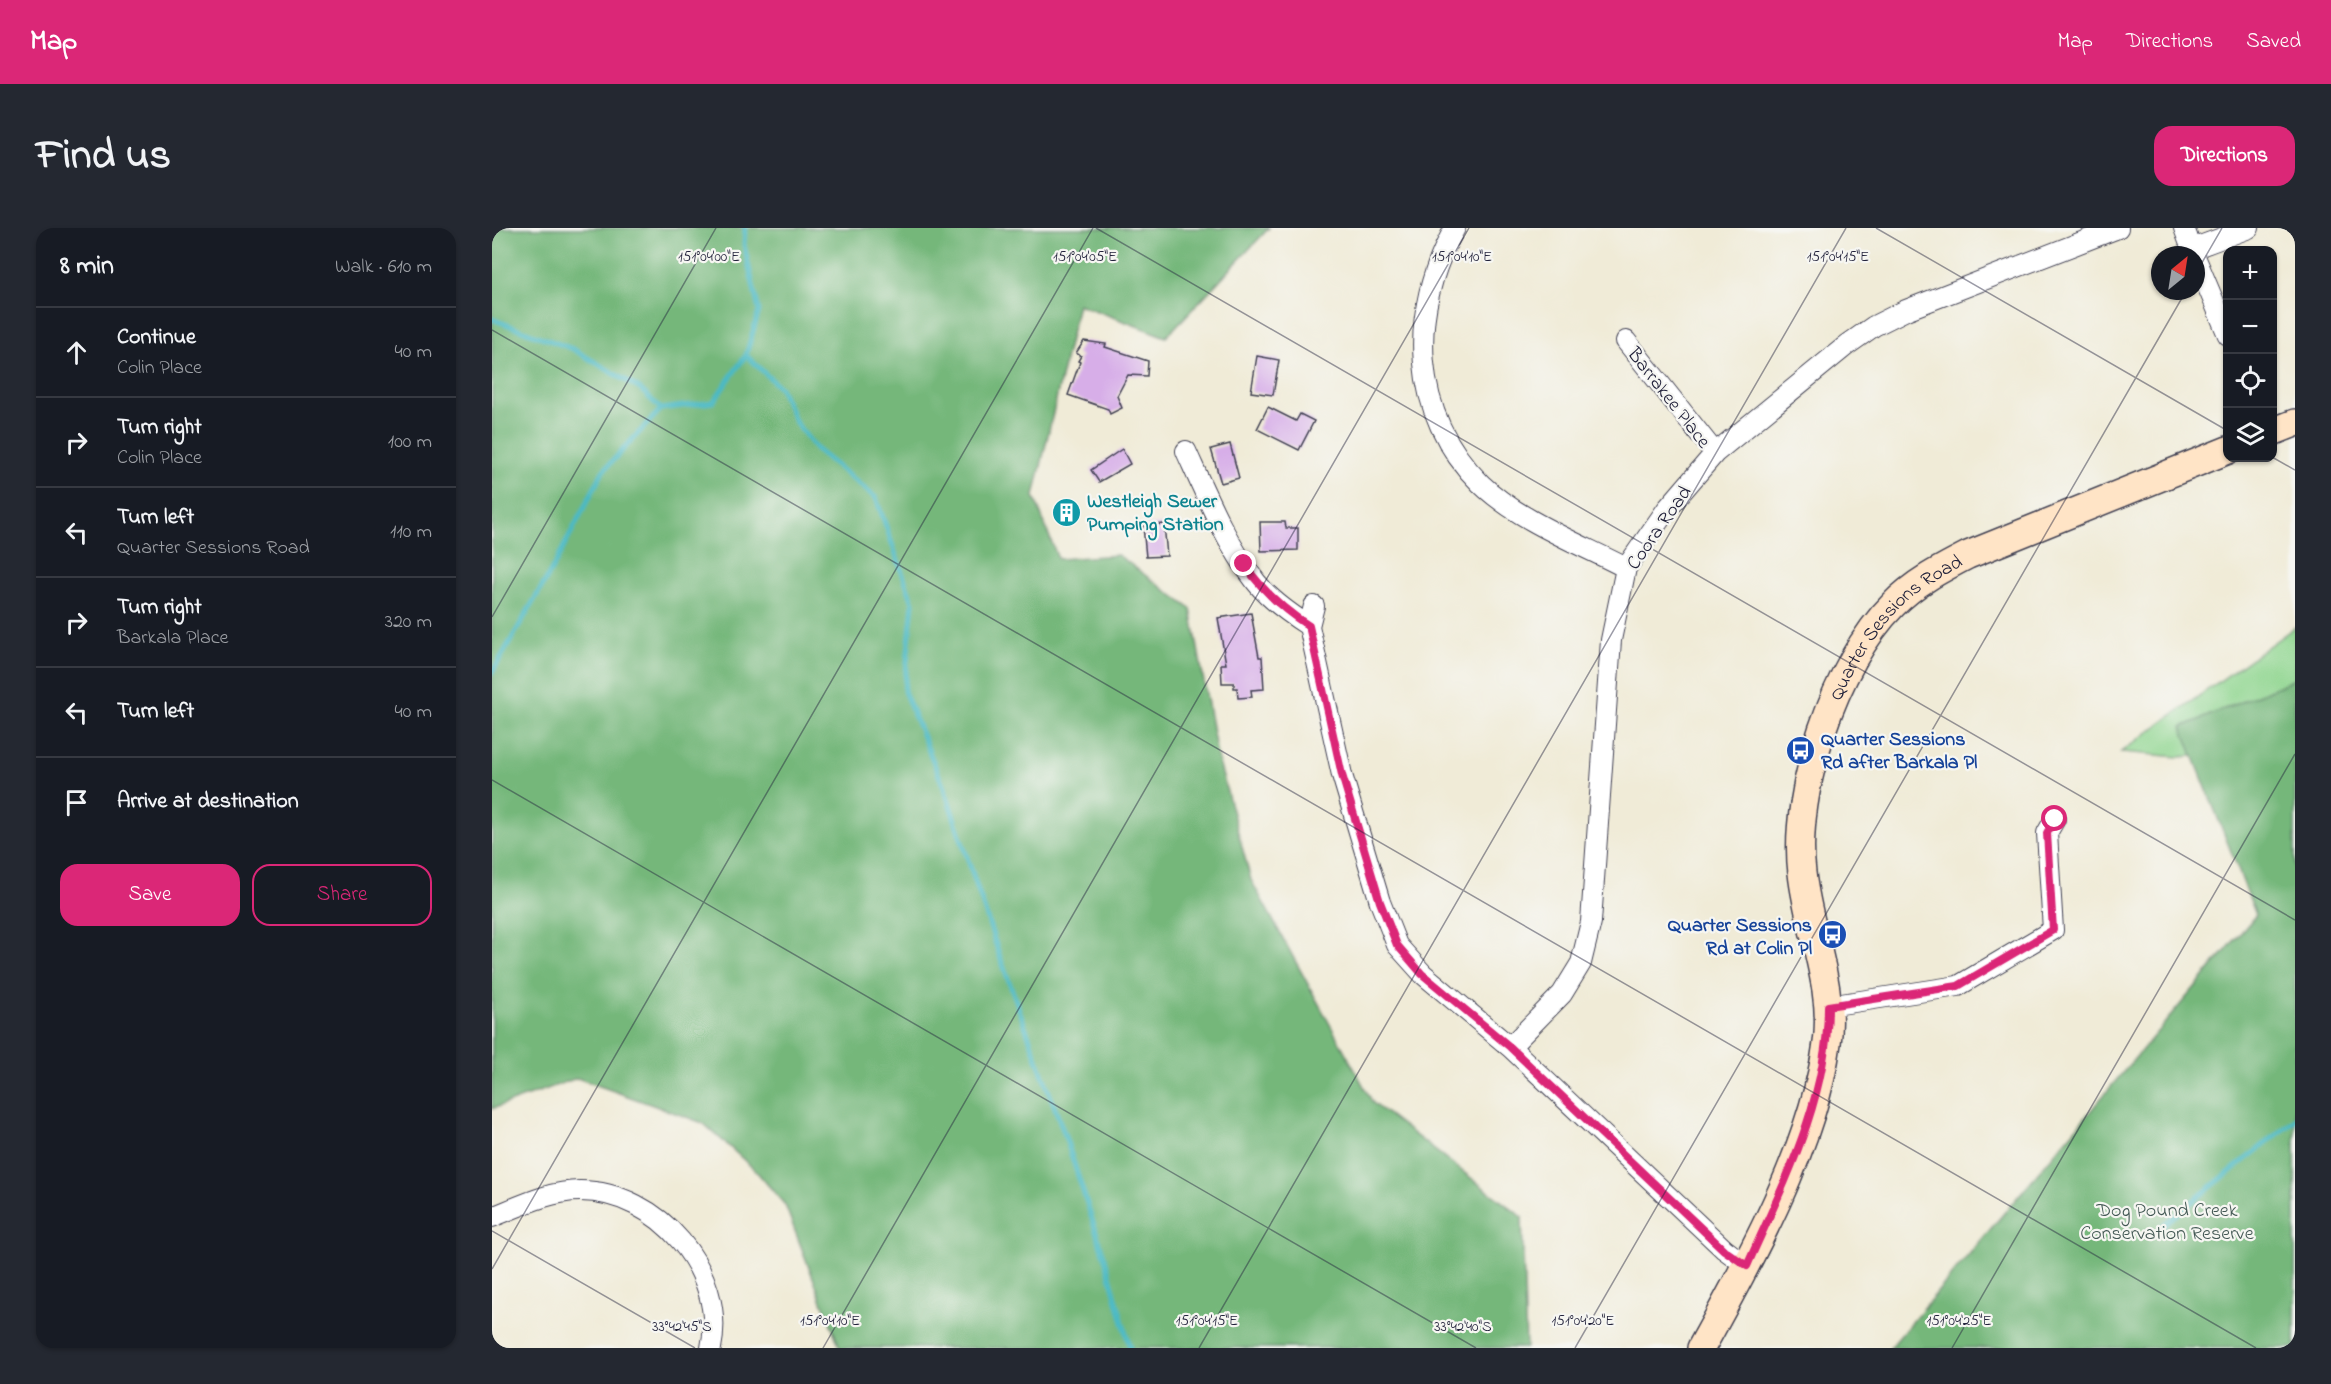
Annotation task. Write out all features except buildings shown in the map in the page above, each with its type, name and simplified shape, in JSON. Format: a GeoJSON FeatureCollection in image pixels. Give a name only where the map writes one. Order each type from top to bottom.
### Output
{"type":"FeatureCollection","features":[{"type":"Feature","properties":{"kind":"main road"},"geometry":{"type":"LineString","coordinates":[[2277,430],[2295,423]]}},
{"type":"Feature","properties":{"kind":"main road","name":"Quarter Sessions Road"},"geometry":{"type":"LineString","coordinates":[[1701,1348],[1747,1266],[1781,1189],[1817,1091],[1828,1041],[1828,1006],[1802,873],[1799,825],[1808,780],[1834,700],[1866,637],[1894,603],[1930,574],[1968,555],[2223,452]]}},
{"type":"Feature","properties":{"kind":"street"},"geometry":{"type":"LineString","coordinates":[[1455,228],[1442,252],[1427,303],[1423,350],[1428,398],[1446,444],[1481,484],[1521,513],[1626,568]]}},
{"type":"Feature","properties":{"kind":"street","name":"Coora Road"},"geometry":{"type":"LineString","coordinates":[[1510,1047],[1562,994],[1581,963],[1588,932],[1611,640],[1626,568],[1667,509],[1715,453],[1846,345],[1874,326],[1906,310],[2118,228]]}},
{"type":"Feature","properties":{"kind":"street"},"geometry":{"type":"LineString","coordinates":[[2184,228],[2191,246]]}},
{"type":"Feature","properties":{"kind":"street"},"geometry":{"type":"LineString","coordinates":[[2205,249],[2249,228]]}},
{"type":"Feature","properties":{"kind":"street"},"geometry":{"type":"LineString","coordinates":[[2205,280],[2223,323]]}},
{"type":"Feature","properties":{"kind":"street","name":"Barrakee Place"},"geometry":{"type":"LineString","coordinates":[[1626,341],[1715,453]]}},
{"type":"Feature","properties":{"kind":"street"},"geometry":{"type":"LineString","coordinates":[[1186,451],[1209,503],[1257,583],[1279,605],[1309,626]]}},
{"type":"Feature","properties":{"kind":"street"},"geometry":{"type":"LineString","coordinates":[[1314,606],[1309,626],[1342,775],[1380,902],[1397,945],[1422,974],[1510,1047],[1724,1250],[1747,1266]]}},
{"type":"Feature","properties":{"kind":"street"},"geometry":{"type":"LineString","coordinates":[[1828,1006],[1958,986],[2053,930],[2047,833],[2055,819]]}},
{"type":"Feature","properties":{"kind":"street"},"geometry":{"type":"LineString","coordinates":[[492,1217],[538,1198],[580,1191],[612,1196],[645,1210],[671,1229],[696,1261],[710,1293],[714,1335],[711,1348]]}},
{"type":"Feature","properties":{"kind":"green space"},"geometry":{"type":"Polygon","coordinates":[[[492,228],[1269,228],[1166,337],[1078,304],[1034,496],[1058,559],[1118,555],[1191,609],[1217,755],[1251,880],[1373,1103],[1522,1217],[1526,1348],[840,1348],[785,1205],[756,1171],[703,1123],[577,1078],[492,1109],[492,228]]]}},
{"type":"Feature","properties":{"kind":"green space"},"geometry":{"type":"Polygon","coordinates":[[[2295,627],[2295,748],[2179,757],[2121,752],[2295,627]]]}},
{"type":"Feature","properties":{"kind":"green space","name":"Dog Pound Creek Conservation Reserve"},"geometry":{"type":"Polygon","coordinates":[[[2295,679],[2295,1348],[1890,1348],[2256,915],[2182,727],[2295,679]]]}},
{"type":"Feature","properties":{"kind":"waterway"},"geometry":{"type":"LineString","coordinates":[[492,319],[573,349],[640,389],[661,409],[713,402],[746,355],[759,311],[744,245],[745,228]]}},
{"type":"Feature","properties":{"kind":"waterway"},"geometry":{"type":"LineString","coordinates":[[746,355],[780,388],[796,423],[817,450],[876,498],[913,603],[904,691],[945,790],[999,954],[1064,1133],[1107,1265],[1130,1348]]}},
{"type":"Feature","properties":{"kind":"waterway"},"geometry":{"type":"LineString","coordinates":[[492,673],[555,564],[603,471],[661,409]]}},
{"type":"Feature","properties":{"kind":"waterway"},"geometry":{"type":"LineString","coordinates":[[2163,1225],[2295,1120]]}},
{"type":"Feature","properties":{"kind":"place","name":"Westleigh Sewer Pumping Station"},"geometry":{"type":"Point","coordinates":[1066,512]}},
{"type":"Feature","properties":{"kind":"place","name":"Quarter Sessions Rd after Barkala Pl"},"geometry":{"type":"Point","coordinates":[1800,750]}},
{"type":"Feature","properties":{"kind":"place","name":"Quarter Sessions Rd at Colin Pl"},"geometry":{"type":"Point","coordinates":[1833,935]}},
{"type":"Feature","properties":{"kind":"route"},"geometry":{"type":"LineString","coordinates":[[1244,564],[1257,583],[1279,605],[1309,626],[1342,775],[1380,902],[1397,945],[1422,974],[1510,1047],[1724,1250],[1747,1266],[1781,1189],[1817,1091],[1828,1041],[1828,1006],[1958,986],[2053,930],[2047,833],[2055,819]]}}]}
